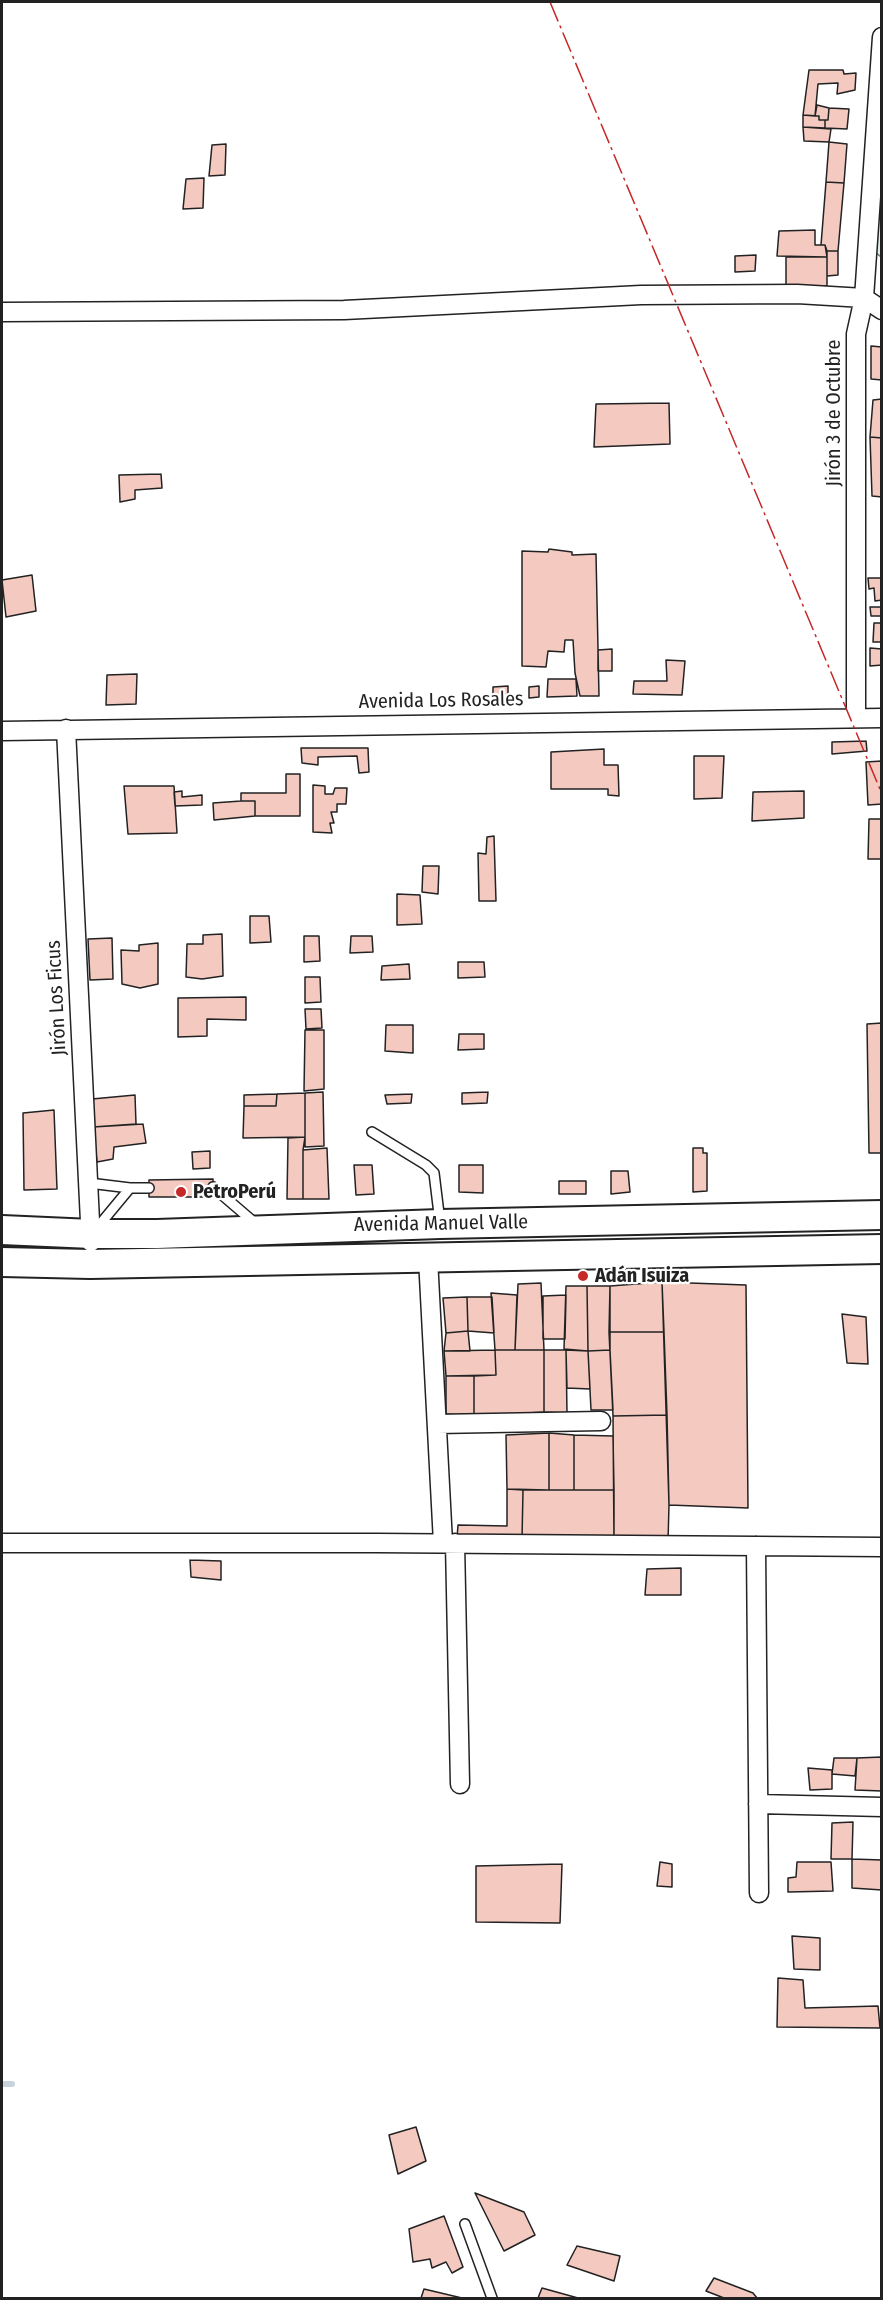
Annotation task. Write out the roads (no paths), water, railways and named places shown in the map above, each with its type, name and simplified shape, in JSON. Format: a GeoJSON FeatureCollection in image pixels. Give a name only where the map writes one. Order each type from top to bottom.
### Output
{"type":"FeatureCollection","features":[{"type":"Feature","properties":{"kind":"main road","name":"Avenida Manuel Valle"},"geometry":{"type":"LineString","coordinates":[[2,1230],[157,1234],[440,1224],[882,1215]]}},
{"type":"Feature","properties":{"kind":"main road","name":"Avenida Manuel Valle"},"geometry":{"type":"LineString","coordinates":[[2,1262],[90,1264],[882,1249]]}},
{"type":"Feature","properties":{"kind":"street","name":"Jirón 3 de Octubre"},"geometry":{"type":"LineString","coordinates":[[856,718],[856,334],[864,298],[874,278],[882,37]]}},
{"type":"Feature","properties":{"kind":"street"},"geometry":{"type":"LineString","coordinates":[[2,312],[344,310],[641,295],[797,294],[864,298],[882,310]]}},
{"type":"Feature","properties":{"kind":"street","name":"Avenida Los Rosales"},"geometry":{"type":"LineString","coordinates":[[2,731],[882,718]]}},
{"type":"Feature","properties":{"kind":"street","name":"Jirón Los Ficus"},"geometry":{"type":"LineString","coordinates":[[66,729],[92,1234],[90,1264]]}},
{"type":"Feature","properties":{"kind":"street"},"geometry":{"type":"LineString","coordinates":[[428,1258],[437,1424],[449,1543],[460,1784]]}},
{"type":"Feature","properties":{"kind":"street"},"geometry":{"type":"LineString","coordinates":[[437,1424],[601,1421]]}},
{"type":"Feature","properties":{"kind":"street"},"geometry":{"type":"LineString","coordinates":[[2,1543],[449,1543],[882,1547]]}},
{"type":"Feature","properties":{"kind":"street"},"geometry":{"type":"LineString","coordinates":[[756,1546],[759,1893]]}},
{"type":"Feature","properties":{"kind":"street"},"geometry":{"type":"LineString","coordinates":[[758,1804],[882,1807]]}},
{"type":"Feature","properties":{"kind":"lane"},"geometry":{"type":"LineString","coordinates":[[372,1132],[426,1164],[434,1173],[440,1224]]}},
{"type":"Feature","properties":{"kind":"lane"},"geometry":{"type":"LineString","coordinates":[[89,1183],[149,1188]]}},
{"type":"Feature","properties":{"kind":"lane"},"geometry":{"type":"LineString","coordinates":[[213,1187],[263,1229]]}},
{"type":"Feature","properties":{"kind":"lane"},"geometry":{"type":"LineString","coordinates":[[92,1234],[130,1188]]}},
{"type":"Feature","properties":{"kind":"lane"},"geometry":{"type":"LineString","coordinates":[[465,2224],[492,2298]]}},
{"type":"Feature","properties":{"kind":"waterway"},"geometry":{"type":"LineString","coordinates":[[2,2084],[12,2084]]}},
{"type":"Feature","properties":{"kind":"place","name":"PetroPerú"},"geometry":{"type":"Point","coordinates":[181,1192]}},
{"type":"Feature","properties":{"kind":"place","name":"Adán Isuiza"},"geometry":{"type":"Point","coordinates":[583,1276]}}]}
